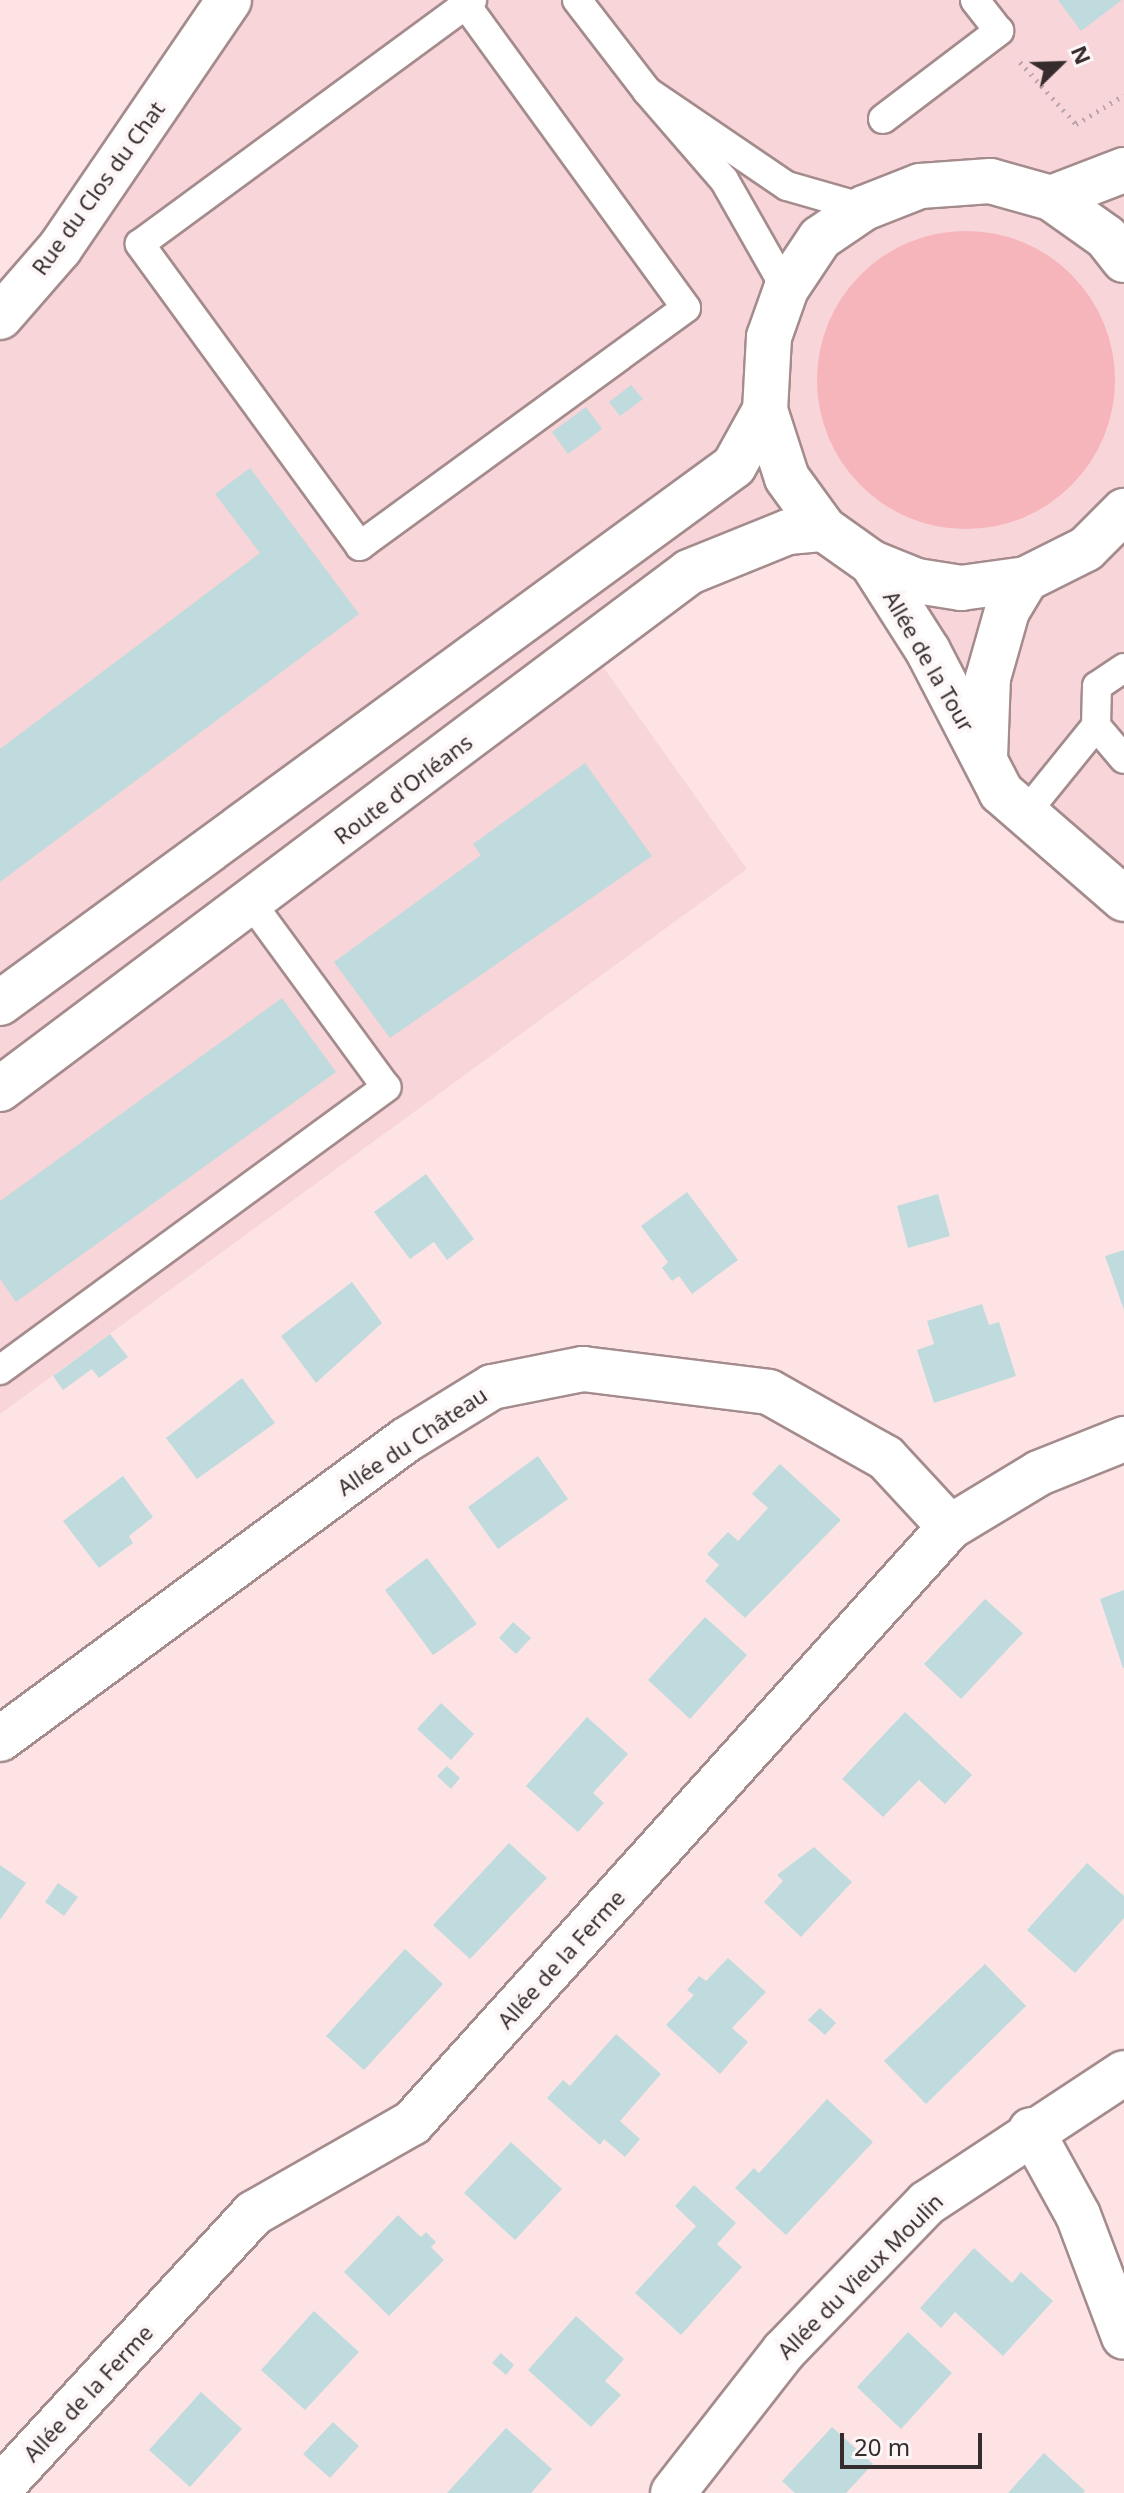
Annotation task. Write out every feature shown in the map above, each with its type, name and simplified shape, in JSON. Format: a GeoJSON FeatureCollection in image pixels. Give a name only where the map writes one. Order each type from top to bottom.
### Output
{"type":"FeatureCollection","features":[{"type":"Feature","properties":{"kind":"street","name":"Rue du Clos du Chat"},"geometry":{"type":"LineString","coordinates":[[0,317],[60,248],[229,0]]}},
{"type":"Feature","properties":{"kind":"street"},"geometry":{"type":"LineString","coordinates":[[1051,198],[1124,170]]}},
{"type":"Feature","properties":{"kind":"street"},"geometry":{"type":"LineString","coordinates":[[1124,260],[1106,237],[1051,198],[990,181],[920,186],[864,208],[820,238],[786,289],[769,337],[765,410],[787,478],[824,529],[872,563],[917,581],[961,588],[1026,579],[1086,549],[1124,511]]}},
{"type":"Feature","properties":{"kind":"street"},"geometry":{"type":"LineString","coordinates":[[0,1003],[734,466],[765,410]]}},
{"type":"Feature","properties":{"kind":"street","name":"Route d'Orléans"},"geometry":{"type":"LineString","coordinates":[[0,1089],[252,904],[689,572],[788,532],[824,529]]}},
{"type":"Feature","properties":{"kind":"street","name":"Allée de la Tour"},"geometry":{"type":"LineString","coordinates":[[872,563],[918,633],[1001,792],[1124,899]]}},
{"type":"Feature","properties":{"kind":"street","name":"Allée de la Tour"},"geometry":{"type":"LineString","coordinates":[[985,761],[988,678],[1007,611],[1026,579]]}},
{"type":"Feature","properties":{"kind":"street","name":"Allée du Château"},"geometry":{"type":"LineString","coordinates":[[0,1739],[406,1440],[492,1387],[583,1369],[769,1392],[886,1458],[950,1527]]}},
{"type":"Feature","properties":{"kind":"street","name":"Allée de la Ferme"},"geometry":{"type":"LineString","coordinates":[[0,2488],[254,2213],[412,2123],[950,1527],[1039,1473],[1124,1439]]}},
{"type":"Feature","properties":{"kind":"street","name":"Allée du Vieux Moulin"},"geometry":{"type":"LineString","coordinates":[[673,2493],[784,2351],[927,2203],[1031,2130],[1124,2073]]}},
{"type":"Feature","properties":{"kind":"street"},"geometry":{"type":"LineString","coordinates":[[1031,2130],[1078,2215],[1124,2337]]}},
{"type":"Feature","properties":{"kind":"lane"},"geometry":{"type":"LineString","coordinates":[[577,0],[647,91],[724,180],[786,289]]}},
{"type":"Feature","properties":{"kind":"lane"},"geometry":{"type":"LineString","coordinates":[[883,119],[999,31],[975,0]]}},
{"type":"Feature","properties":{"kind":"lane"},"geometry":{"type":"LineString","coordinates":[[469,2],[686,308],[360,546],[140,244],[469,2]]}},
{"type":"Feature","properties":{"kind":"lane"},"geometry":{"type":"LineString","coordinates":[[647,91],[787,186],[864,208]]}},
{"type":"Feature","properties":{"kind":"lane"},"geometry":{"type":"LineString","coordinates":[[1024,815],[1096,726],[1097,686],[1124,668]]}},
{"type":"Feature","properties":{"kind":"lane"},"geometry":{"type":"LineString","coordinates":[[1096,726],[1124,759]]}},
{"type":"Feature","properties":{"kind":"lane"},"geometry":{"type":"LineString","coordinates":[[0,1370],[386,1087],[252,904]]}},
{"type":"Feature","properties":{"kind":"path"},"geometry":{"type":"LineString","coordinates":[[999,31],[1034,83],[1076,124],[1124,95]]}},
{"type":"Feature","properties":{"kind":"shaded area"},"geometry":{"type":"Polygon","coordinates":[[[229,0],[1124,0],[1124,899],[1024,815],[872,563],[788,532],[589,647],[747,869],[0,1414],[0,317],[229,0]]]}},
{"type":"Feature","properties":{"kind":"shaded area"},"geometry":{"type":"Polygon","coordinates":[[[966,231],[995,234],[1023,243],[1049,256],[1071,275],[1090,297],[1103,323],[1112,351],[1115,380],[1112,409],[1103,437],[1090,463],[1071,485],[1049,504],[1023,517],[995,526],[966,529],[937,526],[909,517],[883,504],[861,485],[842,463],[829,437],[820,409],[817,380],[820,351],[829,323],[842,297],[861,275],[883,256],[909,243],[937,234],[966,231]]]}},
{"type":"Feature","properties":{"kind":"building"},"geometry":{"type":"Polygon","coordinates":[[[1058,0],[1122,0],[1081,31],[1058,0]]]}},
{"type":"Feature","properties":{"kind":"building"},"geometry":{"type":"Polygon","coordinates":[[[631,385],[643,399],[620,416],[609,402],[631,385]]]}},
{"type":"Feature","properties":{"kind":"building"},"geometry":{"type":"Polygon","coordinates":[[[586,407],[602,429],[568,454],[552,432],[586,407]]]}},
{"type":"Feature","properties":{"kind":"building"},"geometry":{"type":"Polygon","coordinates":[[[250,468],[359,614],[0,882],[0,749],[260,553],[215,494],[250,468]]]}},
{"type":"Feature","properties":{"kind":"building"},"geometry":{"type":"Polygon","coordinates":[[[585,763],[652,856],[390,1038],[334,962],[481,855],[473,844],[585,763]]]}},
{"type":"Feature","properties":{"kind":"building"},"geometry":{"type":"Polygon","coordinates":[[[282,998],[336,1072],[16,1302],[0,1279],[0,1201],[282,998]]]}},
{"type":"Feature","properties":{"kind":"building"},"geometry":{"type":"Polygon","coordinates":[[[426,1174],[474,1239],[447,1260],[434,1242],[410,1259],[374,1212],[426,1174]]]}},
{"type":"Feature","properties":{"kind":"building"},"geometry":{"type":"Polygon","coordinates":[[[687,1192],[738,1260],[692,1294],[679,1276],[672,1281],[662,1268],[668,1262],[641,1226],[687,1192]]]}},
{"type":"Feature","properties":{"kind":"building"},"geometry":{"type":"Polygon","coordinates":[[[938,1194],[950,1236],[908,1248],[897,1206],[938,1194]]]}},
{"type":"Feature","properties":{"kind":"building"},"geometry":{"type":"Polygon","coordinates":[[[1124,1250],[1124,1310],[1105,1256],[1124,1250]]]}},
{"type":"Feature","properties":{"kind":"building"},"geometry":{"type":"Polygon","coordinates":[[[352,1282],[382,1323],[316,1383],[281,1336],[352,1282]]]}},
{"type":"Feature","properties":{"kind":"building"},"geometry":{"type":"Polygon","coordinates":[[[982,1304],[989,1325],[999,1322],[1016,1376],[934,1403],[917,1350],[934,1344],[927,1321],[982,1304]]]}},
{"type":"Feature","properties":{"kind":"building"},"geometry":{"type":"Polygon","coordinates":[[[110,1334],[128,1357],[99,1378],[92,1369],[63,1390],[53,1376],[110,1334]]]}},
{"type":"Feature","properties":{"kind":"building"},"geometry":{"type":"Polygon","coordinates":[[[242,1378],[275,1423],[197,1479],[166,1438],[242,1378]]]}},
{"type":"Feature","properties":{"kind":"building"},"geometry":{"type":"Polygon","coordinates":[[[538,1456],[568,1499],[498,1549],[468,1507],[538,1456]]]}},
{"type":"Feature","properties":{"kind":"building"},"geometry":{"type":"Polygon","coordinates":[[[780,1464],[841,1520],[745,1618],[705,1581],[719,1565],[707,1554],[728,1532],[738,1541],[768,1508],[752,1494],[780,1464]]]}},
{"type":"Feature","properties":{"kind":"building"},"geometry":{"type":"Polygon","coordinates":[[[123,1476],[153,1517],[129,1536],[133,1543],[99,1568],[63,1521],[123,1476]]]}},
{"type":"Feature","properties":{"kind":"building"},"geometry":{"type":"Polygon","coordinates":[[[427,1558],[477,1624],[433,1655],[385,1590],[427,1558]]]}},
{"type":"Feature","properties":{"kind":"building"},"geometry":{"type":"Polygon","coordinates":[[[1124,1590],[1124,1668],[1123,1668],[1100,1599],[1124,1590]]]}},
{"type":"Feature","properties":{"kind":"building"},"geometry":{"type":"Polygon","coordinates":[[[985,1599],[1023,1633],[961,1699],[924,1664],[985,1599]]]}},
{"type":"Feature","properties":{"kind":"building"},"geometry":{"type":"Polygon","coordinates":[[[705,1617],[747,1655],[690,1719],[648,1680],[705,1617]]]}},
{"type":"Feature","properties":{"kind":"building"},"geometry":{"type":"Polygon","coordinates":[[[513,1622],[531,1638],[516,1654],[499,1638],[513,1622]]]}},
{"type":"Feature","properties":{"kind":"building"},"geometry":{"type":"Polygon","coordinates":[[[441,1703],[474,1734],[451,1760],[417,1729],[441,1703]]]}},
{"type":"Feature","properties":{"kind":"building"},"geometry":{"type":"Polygon","coordinates":[[[905,1712],[972,1775],[945,1804],[919,1780],[883,1817],[842,1779],[905,1712]]]}},
{"type":"Feature","properties":{"kind":"building"},"geometry":{"type":"Polygon","coordinates":[[[587,1717],[628,1754],[593,1793],[604,1803],[578,1832],[526,1786],[587,1717]]]}},
{"type":"Feature","properties":{"kind":"building"},"geometry":{"type":"Polygon","coordinates":[[[447,1766],[460,1778],[451,1789],[437,1776],[447,1766]]]}},
{"type":"Feature","properties":{"kind":"building"},"geometry":{"type":"Polygon","coordinates":[[[509,1843],[547,1878],[470,1959],[433,1925],[509,1843]]]}},
{"type":"Feature","properties":{"kind":"building"},"geometry":{"type":"Polygon","coordinates":[[[814,1847],[852,1882],[801,1937],[764,1902],[783,1881],[777,1875],[814,1847]]]}},
{"type":"Feature","properties":{"kind":"building"},"geometry":{"type":"Polygon","coordinates":[[[1087,1863],[1124,1896],[1124,1918],[1075,1973],[1027,1930],[1087,1863]]]}},
{"type":"Feature","properties":{"kind":"building"},"geometry":{"type":"Polygon","coordinates":[[[0,1865],[26,1883],[0,1920],[0,1865]]]}},
{"type":"Feature","properties":{"kind":"building"},"geometry":{"type":"Polygon","coordinates":[[[58,1883],[78,1897],[64,1916],[45,1902],[58,1883]]]}},
{"type":"Feature","properties":{"kind":"building"},"geometry":{"type":"Polygon","coordinates":[[[405,1949],[443,1984],[364,2070],[326,2036],[405,1949]]]}},
{"type":"Feature","properties":{"kind":"building"},"geometry":{"type":"Polygon","coordinates":[[[728,1958],[766,1992],[732,2028],[748,2042],[720,2074],[666,2025],[694,1995],[687,1990],[699,1976],[706,1981],[728,1958]]]}},
{"type":"Feature","properties":{"kind":"building"},"geometry":{"type":"Polygon","coordinates":[[[985,1964],[1026,2006],[926,2104],[884,2061],[985,1964]]]}},
{"type":"Feature","properties":{"kind":"building"},"geometry":{"type":"Polygon","coordinates":[[[820,2008],[836,2023],[825,2035],[808,2020],[820,2008]]]}},
{"type":"Feature","properties":{"kind":"building"},"geometry":{"type":"Polygon","coordinates":[[[616,2034],[661,2074],[620,2121],[640,2139],[625,2157],[604,2139],[600,2145],[547,2098],[563,2080],[570,2086],[616,2034]]]}},
{"type":"Feature","properties":{"kind":"building"},"geometry":{"type":"Polygon","coordinates":[[[827,2099],[873,2142],[786,2235],[735,2188],[754,2168],[759,2173],[827,2099]]]}},
{"type":"Feature","properties":{"kind":"building"},"geometry":{"type":"Polygon","coordinates":[[[511,2142],[562,2189],[515,2240],[464,2193],[511,2142]]]}},
{"type":"Feature","properties":{"kind":"building"},"geometry":{"type":"Polygon","coordinates":[[[694,2185],[736,2223],[717,2244],[742,2267],[681,2335],[635,2293],[696,2226],[675,2206],[694,2185]]]}},
{"type":"Feature","properties":{"kind":"building"},"geometry":{"type":"Polygon","coordinates":[[[398,2215],[421,2237],[426,2232],[436,2242],[431,2247],[444,2260],[389,2316],[344,2272],[398,2215]]]}},
{"type":"Feature","properties":{"kind":"building"},"geometry":{"type":"Polygon","coordinates":[[[974,2248],[1012,2283],[1021,2272],[1053,2301],[1003,2356],[955,2312],[941,2328],[920,2308],[974,2248]]]}},
{"type":"Feature","properties":{"kind":"building"},"geometry":{"type":"Polygon","coordinates":[[[314,2311],[359,2352],[305,2410],[261,2370],[314,2311]]]}},
{"type":"Feature","properties":{"kind":"building"},"geometry":{"type":"Polygon","coordinates":[[[576,2316],[624,2359],[605,2381],[621,2395],[591,2427],[528,2370],[576,2316]]]}},
{"type":"Feature","properties":{"kind":"building"},"geometry":{"type":"Polygon","coordinates":[[[908,2332],[952,2373],[901,2429],[857,2387],[908,2332]]]}},
{"type":"Feature","properties":{"kind":"building"},"geometry":{"type":"Polygon","coordinates":[[[501,2353],[514,2365],[506,2375],[492,2363],[501,2353]]]}},
{"type":"Feature","properties":{"kind":"building"},"geometry":{"type":"Polygon","coordinates":[[[201,2392],[242,2429],[190,2487],[149,2450],[201,2392]]]}},
{"type":"Feature","properties":{"kind":"building"},"geometry":{"type":"Polygon","coordinates":[[[333,2422],[359,2446],[330,2478],[303,2454],[333,2422]]]}},
{"type":"Feature","properties":{"kind":"building"},"geometry":{"type":"Polygon","coordinates":[[[832,2427],[873,2464],[846,2493],[795,2493],[782,2481],[832,2427]]]}},
{"type":"Feature","properties":{"kind":"building"},"geometry":{"type":"Polygon","coordinates":[[[506,2428],[552,2469],[531,2493],[447,2493],[506,2428]]]}},
{"type":"Feature","properties":{"kind":"building"},"geometry":{"type":"Polygon","coordinates":[[[1044,2453],[1085,2491],[1008,2493],[1044,2453]]]}}]}
